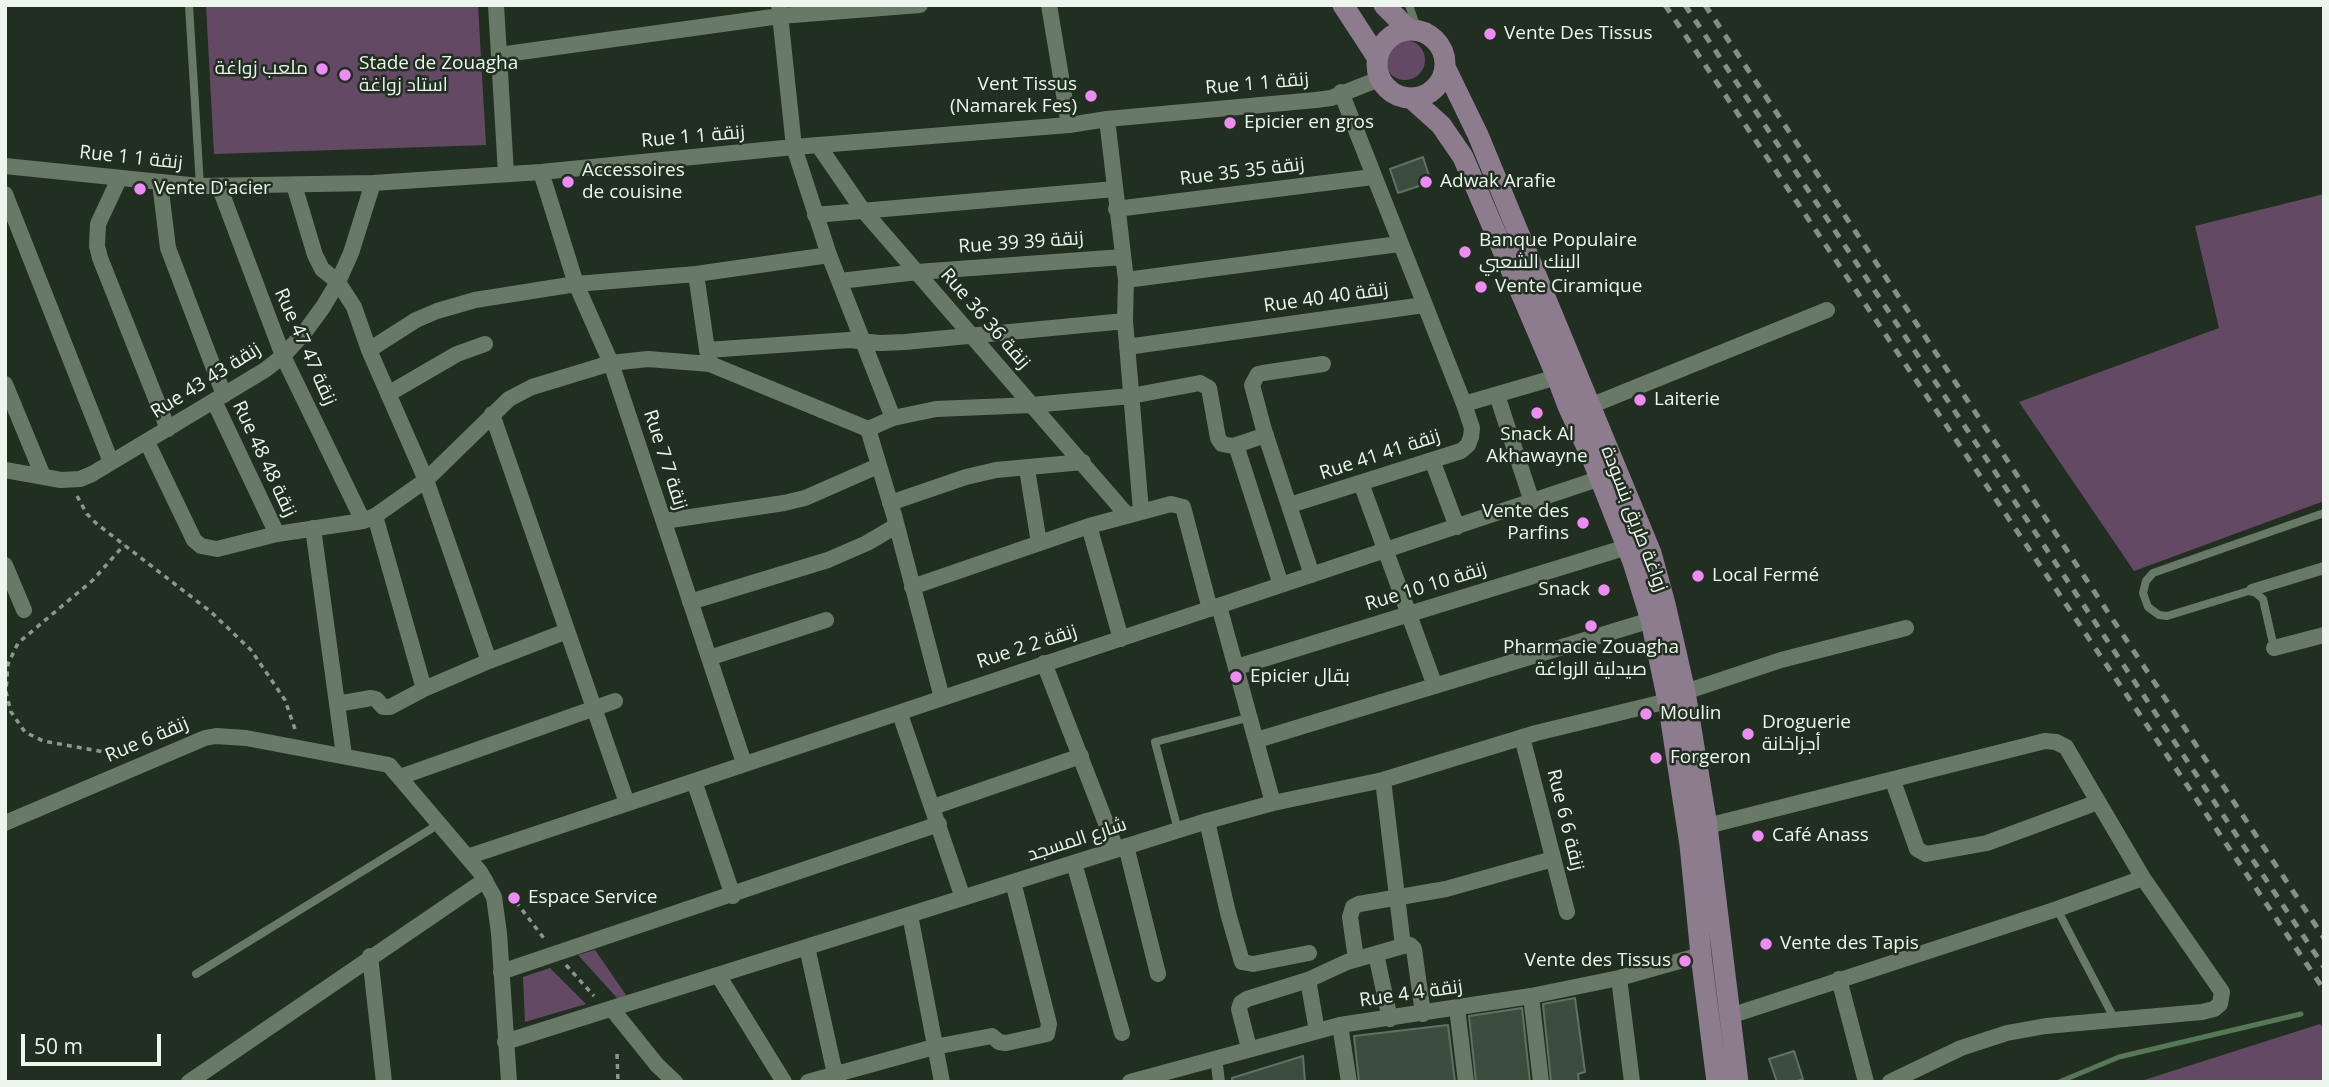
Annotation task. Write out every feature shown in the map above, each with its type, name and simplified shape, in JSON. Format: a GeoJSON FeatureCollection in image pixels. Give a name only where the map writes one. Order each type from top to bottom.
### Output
{"type":"FeatureCollection","features":[{"type":"Feature","properties":{"kind":"main road"},"geometry":{"type":"LineString","coordinates":[[1343,5],[1390,92],[1412,99],[1424,96],[1442,79],[1445,67],[1440,46],[1433,38],[1414,30],[1384,5]]}},
{"type":"Feature","properties":{"kind":"main road"},"geometry":{"type":"LineString","coordinates":[[1378,68],[1388,38],[1398,32],[1414,30]]}},
{"type":"Feature","properties":{"kind":"main road","name":"زواغة طريق بنسودة"},"geometry":{"type":"LineString","coordinates":[[1445,67],[1478,135],[1590,406],[1627,547],[1677,696],[1707,826],[1738,1082]]}},
{"type":"Feature","properties":{"kind":"main road","name":"زواغة طريق بنسودة"},"geometry":{"type":"LineString","coordinates":[[1412,99],[1441,125],[1463,157],[1567,406],[1651,553],[1665,604],[1677,696],[1700,955],[1717,1082]]}},
{"type":"Feature","properties":{"kind":"street"},"geometry":{"type":"LineString","coordinates":[[496,5],[506,174]]}},
{"type":"Feature","properties":{"kind":"street"},"geometry":{"type":"LineString","coordinates":[[499,55],[780,11],[920,5]]}},
{"type":"Feature","properties":{"kind":"street"},"geometry":{"type":"LineString","coordinates":[[1049,5],[1069,125]]}},
{"type":"Feature","properties":{"kind":"street"},"geometry":{"type":"LineString","coordinates":[[780,11],[794,147],[829,256],[893,418]]}},
{"type":"Feature","properties":{"kind":"street","name":"Rue 1 زنقة 1"},"geometry":{"type":"LineString","coordinates":[[5,166],[200,186],[373,183],[541,172],[1316,100],[1331,98],[1378,68]]}},
{"type":"Feature","properties":{"kind":"street"},"geometry":{"type":"LineString","coordinates":[[1342,92],[1399,244],[1464,404],[1557,377]]}},
{"type":"Feature","properties":{"kind":"street"},"geometry":{"type":"LineString","coordinates":[[1107,119],[1126,281],[1125,321],[1131,396],[1134,513]]}},
{"type":"Feature","properties":{"kind":"street","name":"Rue 36 زنقة 36"},"geometry":{"type":"LineString","coordinates":[[818,145],[862,209],[972,338],[1083,462],[1134,513]]}},
{"type":"Feature","properties":{"kind":"street","name":"Rue 7 زنقة 7"},"geometry":{"type":"LineString","coordinates":[[541,172],[576,284],[611,363],[744,763]]}},
{"type":"Feature","properties":{"kind":"street","name":"Rue 35 زنقة 35"},"geometry":{"type":"LineString","coordinates":[[1116,209],[1373,177]]}},
{"type":"Feature","properties":{"kind":"street"},"geometry":{"type":"LineString","coordinates":[[119,178],[99,224],[97,246],[168,429]]}},
{"type":"Feature","properties":{"kind":"street","name":"Rue 48 زنقة 48"},"geometry":{"type":"LineString","coordinates":[[159,183],[168,248],[219,398],[276,534]]}},
{"type":"Feature","properties":{"kind":"street","name":"Rue 43 زنقة 43"},"geometry":{"type":"LineString","coordinates":[[71,480],[92,474],[147,442],[265,370],[283,356],[304,333],[338,282],[351,253],[373,183]]}},
{"type":"Feature","properties":{"kind":"street","name":"Rue 47 زنقة 47"},"geometry":{"type":"LineString","coordinates":[[219,186],[283,356],[369,518],[424,689]]}},
{"type":"Feature","properties":{"kind":"street"},"geometry":{"type":"LineString","coordinates":[[294,186],[315,255],[327,274],[338,282],[354,307],[369,350],[426,480],[489,661]]}},
{"type":"Feature","properties":{"kind":"street"},"geometry":{"type":"LineString","coordinates":[[815,215],[1115,190]]}},
{"type":"Feature","properties":{"kind":"street"},"geometry":{"type":"LineString","coordinates":[[5,194],[111,462]]}},
{"type":"Feature","properties":{"kind":"street"},"geometry":{"type":"LineString","coordinates":[[1126,281],[1399,244]]}},
{"type":"Feature","properties":{"kind":"street"},"geometry":{"type":"LineString","coordinates":[[369,350],[416,320],[454,306],[576,284],[696,274],[829,256]]}},
{"type":"Feature","properties":{"kind":"street","name":"Rue 39 زنقة 39"},"geometry":{"type":"LineString","coordinates":[[840,281],[917,272],[1123,257]]}},
{"type":"Feature","properties":{"kind":"street"},"geometry":{"type":"LineString","coordinates":[[696,274],[708,357]]}},
{"type":"Feature","properties":{"kind":"street","name":"Rue 40 زنقة 40"},"geometry":{"type":"LineString","coordinates":[[1128,347],[1424,305]]}},
{"type":"Feature","properties":{"kind":"street"},"geometry":{"type":"LineString","coordinates":[[1590,406],[1827,310]]}},
{"type":"Feature","properties":{"kind":"street"},"geometry":{"type":"LineString","coordinates":[[147,442],[196,544],[217,549],[276,534],[369,518],[426,480],[509,399],[531,387],[611,363],[708,357],[849,340],[862,342],[972,338],[1125,321]]}},
{"type":"Feature","properties":{"kind":"street"},"geometry":{"type":"LineString","coordinates":[[388,394],[457,355],[485,345]]}},
{"type":"Feature","properties":{"kind":"street"},"geometry":{"type":"LineString","coordinates":[[708,357],[868,429],[893,418],[936,409],[1032,405],[1131,396],[1200,383],[1205,384],[1210,395],[1218,438],[1222,444],[1236,445],[1266,435]]}},
{"type":"Feature","properties":{"kind":"street"},"geometry":{"type":"LineString","coordinates":[[1312,575],[1252,385],[1254,379],[1263,373],[1323,364]]}},
{"type":"Feature","properties":{"kind":"street"},"geometry":{"type":"LineString","coordinates":[[5,384],[43,476]]}},
{"type":"Feature","properties":{"kind":"street"},"geometry":{"type":"LineString","coordinates":[[1497,394],[1532,502]]}},
{"type":"Feature","properties":{"kind":"street","name":"Rue 41 زنقة 41"},"geometry":{"type":"LineString","coordinates":[[1290,505],[1461,451],[1468,445],[1472,428],[1464,404]]}},
{"type":"Feature","properties":{"kind":"street"},"geometry":{"type":"LineString","coordinates":[[492,414],[627,803]]}},
{"type":"Feature","properties":{"kind":"street"},"geometry":{"type":"LineString","coordinates":[[868,429],[942,698]]}},
{"type":"Feature","properties":{"kind":"street"},"geometry":{"type":"LineString","coordinates":[[1236,445],[1281,585]]}},
{"type":"Feature","properties":{"kind":"street"},"geometry":{"type":"LineString","coordinates":[[1432,460],[1457,527]]}},
{"type":"Feature","properties":{"kind":"street"},"geometry":{"type":"LineString","coordinates":[[890,503],[965,477],[996,470],[1083,462]]}},
{"type":"Feature","properties":{"kind":"street"},"geometry":{"type":"LineString","coordinates":[[664,521],[805,498],[878,467]]}},
{"type":"Feature","properties":{"kind":"street"},"geometry":{"type":"LineString","coordinates":[[1027,469],[1040,543]]}},
{"type":"Feature","properties":{"kind":"street"},"geometry":{"type":"LineString","coordinates":[[5,470],[71,480]]}},
{"type":"Feature","properties":{"kind":"street","name":"Rue 2 زنقة 2"},"geometry":{"type":"LineString","coordinates":[[467,857],[1609,476]]}},
{"type":"Feature","properties":{"kind":"street"},"geometry":{"type":"LineString","coordinates":[[1361,483],[1435,686]]}},
{"type":"Feature","properties":{"kind":"street"},"geometry":{"type":"LineString","coordinates":[[912,587],[1089,526],[1171,504],[1183,507],[1214,607],[1237,667],[1273,803]]}},
{"type":"Feature","properties":{"kind":"street"},"geometry":{"type":"LineString","coordinates":[[691,601],[828,560],[867,543],[896,526]]}},
{"type":"Feature","properties":{"kind":"street"},"geometry":{"type":"LineString","coordinates":[[1089,526],[1121,639]]}},
{"type":"Feature","properties":{"kind":"street"},"geometry":{"type":"LineString","coordinates":[[313,528],[344,755]]}},
{"type":"Feature","properties":{"kind":"street","name":"Rue 10 زنقة 10"},"geometry":{"type":"LineString","coordinates":[[1237,667],[1627,547]]}},
{"type":"Feature","properties":{"kind":"street"},"geometry":{"type":"LineString","coordinates":[[5,565],[24,610]]}},
{"type":"Feature","properties":{"kind":"street"},"geometry":{"type":"LineString","coordinates":[[2252,590],[2324,568]]}},
{"type":"Feature","properties":{"kind":"street"},"geometry":{"type":"LineString","coordinates":[[709,658],[826,620]]}},
{"type":"Feature","properties":{"kind":"street"},"geometry":{"type":"LineString","coordinates":[[1257,740],[1651,620]]}},
{"type":"Feature","properties":{"kind":"street","name":"شارع المسجد"},"geometry":{"type":"LineString","coordinates":[[505,1042],[1207,821],[1273,803],[1382,780],[1522,737],[1677,696],[1781,660],[1906,628]]}},
{"type":"Feature","properties":{"kind":"street"},"geometry":{"type":"LineString","coordinates":[[337,704],[370,698],[376,699],[383,707],[390,707],[489,661],[567,631]]}},
{"type":"Feature","properties":{"kind":"street"},"geometry":{"type":"LineString","coordinates":[[2274,648],[2324,635]]}},
{"type":"Feature","properties":{"kind":"street"},"geometry":{"type":"LineString","coordinates":[[1044,663],[1121,848],[1158,974]]}},
{"type":"Feature","properties":{"kind":"street"},"geometry":{"type":"LineString","coordinates":[[509,1082],[494,897],[485,880],[397,773],[615,701]]}},
{"type":"Feature","properties":{"kind":"street"},"geometry":{"type":"LineString","coordinates":[[900,714],[963,898]]}},
{"type":"Feature","properties":{"kind":"street","name":"Rue 6 زنقة"},"geometry":{"type":"LineString","coordinates":[[5,823],[205,738],[216,736],[233,736],[344,755],[383,763],[397,773]]}},
{"type":"Feature","properties":{"kind":"street","name":"Rue 6 زنقة 6"},"geometry":{"type":"LineString","coordinates":[[1522,737],[1567,912]]}},
{"type":"Feature","properties":{"kind":"street"},"geometry":{"type":"LineString","coordinates":[[1707,826],[2045,741],[2056,742],[2066,747],[2143,878],[2222,992],[2220,1004],[2214,1009],[2046,1026],[2007,1033],[1961,1048],[1890,1082]]}},
{"type":"Feature","properties":{"kind":"street"},"geometry":{"type":"LineString","coordinates":[[933,807],[1081,756]]}},
{"type":"Feature","properties":{"kind":"street"},"geometry":{"type":"LineString","coordinates":[[1382,780],[1403,946]]}},
{"type":"Feature","properties":{"kind":"street"},"geometry":{"type":"LineString","coordinates":[[694,781],[733,896]]}},
{"type":"Feature","properties":{"kind":"street"},"geometry":{"type":"LineString","coordinates":[[1893,781],[1917,849],[1926,854],[1987,843],[2098,802]]}},
{"type":"Feature","properties":{"kind":"street"},"geometry":{"type":"LineString","coordinates":[[1207,821],[1242,962],[1254,964],[1309,953]]}},
{"type":"Feature","properties":{"kind":"street"},"geometry":{"type":"LineString","coordinates":[[501,972],[733,896],[939,824]]}},
{"type":"Feature","properties":{"kind":"street"},"geometry":{"type":"LineString","coordinates":[[1356,959],[1350,917],[1353,907],[1446,889],[1553,859]]}},
{"type":"Feature","properties":{"kind":"street"},"geometry":{"type":"LineString","coordinates":[[1074,863],[1122,1033]]}},
{"type":"Feature","properties":{"kind":"street"},"geometry":{"type":"LineString","coordinates":[[1730,1016],[2057,909],[2143,878]]}},
{"type":"Feature","properties":{"kind":"street"},"geometry":{"type":"LineString","coordinates":[[189,1082],[485,880]]}},
{"type":"Feature","properties":{"kind":"street"},"geometry":{"type":"LineString","coordinates":[[808,1082],[934,1047],[992,1036],[999,1042],[1006,1043],[1047,1034],[1049,1030],[1013,882]]}},
{"type":"Feature","properties":{"kind":"street"},"geometry":{"type":"LineString","coordinates":[[910,915],[942,1082]]}},
{"type":"Feature","properties":{"kind":"street"},"geometry":{"type":"LineString","coordinates":[[1250,1048],[1239,1009],[1241,1003],[1247,999],[1308,980],[1356,959],[1403,946],[1414,949],[1423,1014]]}},
{"type":"Feature","properties":{"kind":"street"},"geometry":{"type":"LineString","coordinates":[[807,947],[837,1074]]}},
{"type":"Feature","properties":{"kind":"street"},"geometry":{"type":"LineString","coordinates":[[1376,954],[1390,1019]]}},
{"type":"Feature","properties":{"kind":"street","name":"Rue 4 زنقة 4"},"geometry":{"type":"LineString","coordinates":[[1130,1082],[1340,1025],[1531,996],[1619,978],[1700,955]]}},
{"type":"Feature","properties":{"kind":"street"},"geometry":{"type":"LineString","coordinates":[[370,956],[384,1082]]}},
{"type":"Feature","properties":{"kind":"street"},"geometry":{"type":"LineString","coordinates":[[718,975],[785,1082]]}},
{"type":"Feature","properties":{"kind":"street"},"geometry":{"type":"LineString","coordinates":[[1619,978],[1632,1082]]}},
{"type":"Feature","properties":{"kind":"street"},"geometry":{"type":"LineString","coordinates":[[1839,979],[1866,1082]]}},
{"type":"Feature","properties":{"kind":"street"},"geometry":{"type":"LineString","coordinates":[[1308,980],[1317,1031]]}},
{"type":"Feature","properties":{"kind":"street"},"geometry":{"type":"LineString","coordinates":[[1531,996],[1541,1082]]}},
{"type":"Feature","properties":{"kind":"street"},"geometry":{"type":"LineString","coordinates":[[1457,1008],[1466,1082]]}},
{"type":"Feature","properties":{"kind":"street"},"geometry":{"type":"LineString","coordinates":[[612,1009],[657,1065],[675,1082]]}},
{"type":"Feature","properties":{"kind":"street"},"geometry":{"type":"LineString","coordinates":[[1340,1025],[1349,1082]]}},
{"type":"Feature","properties":{"kind":"street"},"geometry":{"type":"LineString","coordinates":[[1216,1057],[1219,1082]]}},
{"type":"Feature","properties":{"kind":"lane"},"geometry":{"type":"LineString","coordinates":[[190,5],[200,186]]}},
{"type":"Feature","properties":{"kind":"lane"},"geometry":{"type":"LineString","coordinates":[[1409,5],[1414,30]]}},
{"type":"Feature","properties":{"kind":"lane"},"geometry":{"type":"LineString","coordinates":[[2274,648],[2263,599],[2252,590],[2168,616],[2154,613],[2148,607],[2143,593],[2146,581],[2153,573],[2324,513]]}},
{"type":"Feature","properties":{"kind":"lane"},"geometry":{"type":"LineString","coordinates":[[1178,830],[1155,743],[1251,717]]}},
{"type":"Feature","properties":{"kind":"lane"},"geometry":{"type":"LineString","coordinates":[[196,974],[439,824]]}},
{"type":"Feature","properties":{"kind":"lane"},"geometry":{"type":"LineString","coordinates":[[2057,909],[2115,1020]]}},
{"type":"Feature","properties":{"kind":"path"},"geometry":{"type":"LineString","coordinates":[[71,480],[79,502],[87,514],[211,612],[251,650],[285,700],[300,748]]}},
{"type":"Feature","properties":{"kind":"path"},"geometry":{"type":"LineString","coordinates":[[124,545],[93,580],[18,643],[8,664],[6,692],[11,712],[25,732],[43,741],[151,761]]}},
{"type":"Feature","properties":{"kind":"path"},"geometry":{"type":"LineString","coordinates":[[617,1054],[618,1082]]}},
{"type":"Feature","properties":{"kind":"shaded area","name":"Stade de Zouagha استاد زواغة"},"geometry":{"type":"Polygon","coordinates":[[[206,5],[478,5],[486,145],[214,154],[206,5]]]}},
{"type":"Feature","properties":{"kind":"shaded area"},"geometry":{"type":"Polygon","coordinates":[[[1405,40],[1413,41],[1419,46],[1424,52],[1424,68],[1419,74],[1413,79],[1405,80],[1397,79],[1391,74],[1386,68],[1385,60],[1386,52],[1391,46],[1397,41],[1405,40]]]}},
{"type":"Feature","properties":{"kind":"shaded area"},"geometry":{"type":"Polygon","coordinates":[[[2324,194],[2324,501],[2134,571],[2019,402],[2219,328],[2195,226],[2324,194]]]}},
{"type":"Feature","properties":{"kind":"shaded area"},"geometry":{"type":"Polygon","coordinates":[[[595,950],[626,995],[618,999],[578,955],[595,950]]]}},
{"type":"Feature","properties":{"kind":"shaded area"},"geometry":{"type":"Polygon","coordinates":[[[550,968],[586,1004],[525,1022],[523,977],[550,968]]]}},
{"type":"Feature","properties":{"kind":"shaded area"},"geometry":{"type":"Polygon","coordinates":[[[2320,1024],[2324,1029],[2324,1082],[2138,1082],[2320,1024]]]}},
{"type":"Feature","properties":{"kind":"building"},"geometry":{"type":"Polygon","coordinates":[[[1423,157],[1431,182],[1398,193],[1390,169],[1423,157]]]}},
{"type":"Feature","properties":{"kind":"building"},"geometry":{"type":"Polygon","coordinates":[[[1575,998],[1585,1072],[1578,1074],[1579,1082],[1551,1082],[1543,1004],[1575,998]]]}},
{"type":"Feature","properties":{"kind":"building"},"geometry":{"type":"Polygon","coordinates":[[[1522,1008],[1530,1082],[1476,1082],[1469,1016],[1522,1008]]]}},
{"type":"Feature","properties":{"kind":"building"},"geometry":{"type":"Polygon","coordinates":[[[1448,1025],[1455,1082],[1359,1082],[1354,1036],[1448,1025]]]}},
{"type":"Feature","properties":{"kind":"building"},"geometry":{"type":"Polygon","coordinates":[[[1794,1051],[1803,1079],[1777,1082],[1769,1059],[1794,1051]]]}},
{"type":"Feature","properties":{"kind":"building"},"geometry":{"type":"Polygon","coordinates":[[[1303,1056],[1305,1082],[1232,1082],[1232,1078],[1303,1056]]]}},
{"type":"Feature","properties":{"kind":"waterway"},"geometry":{"type":"LineString","coordinates":[[2059,1082],[2119,1057],[2301,1014]]}},
{"type":"Feature","properties":{"kind":"railway"},"geometry":{"type":"LineString","coordinates":[[1665,5],[2324,990]]}},
{"type":"Feature","properties":{"kind":"railway"},"geometry":{"type":"LineString","coordinates":[[1685,5],[2324,967]]}},
{"type":"Feature","properties":{"kind":"railway"},"geometry":{"type":"LineString","coordinates":[[1705,5],[2324,938]]}},
{"type":"Feature","properties":{"kind":"place","name":"Vente Des Tissus"},"geometry":{"type":"Point","coordinates":[1490,34]}},
{"type":"Feature","properties":{"kind":"place","name":"ملعب زواغة"},"geometry":{"type":"Point","coordinates":[322,69]}},
{"type":"Feature","properties":{"kind":"place","name":"Stade de Zouagha استاد زواغة"},"geometry":{"type":"Point","coordinates":[345,75]}},
{"type":"Feature","properties":{"kind":"place","name":"Vent Tissus (Namarek Fes)"},"geometry":{"type":"Point","coordinates":[1091,96]}},
{"type":"Feature","properties":{"kind":"place","name":"Epicier en gros"},"geometry":{"type":"Point","coordinates":[1230,123]}},
{"type":"Feature","properties":{"kind":"place","name":"Accessoires de couisine"},"geometry":{"type":"Point","coordinates":[568,182]}},
{"type":"Feature","properties":{"kind":"place","name":"Adwak Arafie"},"geometry":{"type":"Point","coordinates":[1426,182]}},
{"type":"Feature","properties":{"kind":"place","name":"Vente D'acier"},"geometry":{"type":"Point","coordinates":[140,189]}},
{"type":"Feature","properties":{"kind":"place","name":"Banque Populaire البنك الشعبي"},"geometry":{"type":"Point","coordinates":[1465,252]}},
{"type":"Feature","properties":{"kind":"place","name":"Vente Ciramique"},"geometry":{"type":"Point","coordinates":[1481,287]}},
{"type":"Feature","properties":{"kind":"place","name":"Laiterie"},"geometry":{"type":"Point","coordinates":[1640,400]}},
{"type":"Feature","properties":{"kind":"place","name":"Snack Al Akhawayne"},"geometry":{"type":"Point","coordinates":[1537,413]}},
{"type":"Feature","properties":{"kind":"place","name":"Vente des Parfins"},"geometry":{"type":"Point","coordinates":[1583,523]}},
{"type":"Feature","properties":{"kind":"place","name":"Local Fermé"},"geometry":{"type":"Point","coordinates":[1698,576]}},
{"type":"Feature","properties":{"kind":"place","name":"Snack"},"geometry":{"type":"Point","coordinates":[1604,590]}},
{"type":"Feature","properties":{"kind":"place","name":"Pharmacie Zouagha صيدلية الزواغة"},"geometry":{"type":"Point","coordinates":[1591,626]}},
{"type":"Feature","properties":{"kind":"place","name":"Epicier بقال"},"geometry":{"type":"Point","coordinates":[1236,677]}},
{"type":"Feature","properties":{"kind":"place","name":"Moulin"},"geometry":{"type":"Point","coordinates":[1646,714]}},
{"type":"Feature","properties":{"kind":"place","name":"Droguerie أجزاخانة"},"geometry":{"type":"Point","coordinates":[1748,734]}},
{"type":"Feature","properties":{"kind":"place","name":"Forgeron"},"geometry":{"type":"Point","coordinates":[1656,758]}},
{"type":"Feature","properties":{"kind":"place","name":"Café Anass"},"geometry":{"type":"Point","coordinates":[1758,836]}},
{"type":"Feature","properties":{"kind":"place","name":"Espace Service"},"geometry":{"type":"Point","coordinates":[514,898]}},
{"type":"Feature","properties":{"kind":"place","name":"Vente des Tapis"},"geometry":{"type":"Point","coordinates":[1766,944]}},
{"type":"Feature","properties":{"kind":"place","name":"Vente des Tissus"},"geometry":{"type":"Point","coordinates":[1685,961]}}]}
